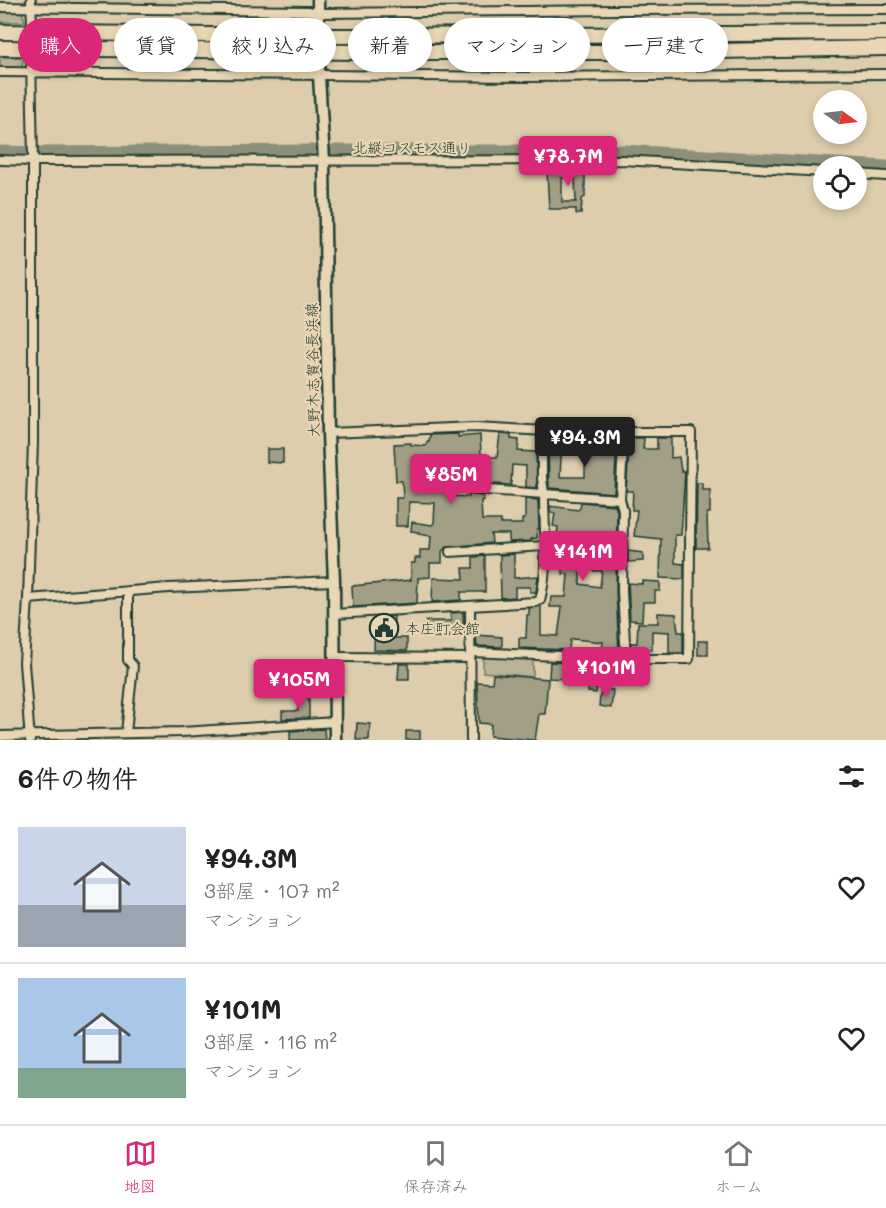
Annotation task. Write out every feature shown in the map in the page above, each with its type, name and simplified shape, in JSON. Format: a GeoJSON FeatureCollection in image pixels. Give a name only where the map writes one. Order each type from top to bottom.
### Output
{"type":"FeatureCollection","features":[{"type":"Feature","properties":{"kind":"highway"},"geometry":{"type":"LineString","coordinates":[[0,32],[281,36],[886,33]]}},
{"type":"Feature","properties":{"kind":"highway"},"geometry":{"type":"LineString","coordinates":[[0,48],[356,52],[886,48]]}},
{"type":"Feature","properties":{"kind":"main road","name":"大野木志賀谷長浜線"},"geometry":{"type":"LineString","coordinates":[[318,0],[319,76],[324,160],[328,433],[334,581],[334,740]]}},
{"type":"Feature","properties":{"kind":"street"},"geometry":{"type":"LineString","coordinates":[[0,7],[31,4],[318,13],[886,9]]}},
{"type":"Feature","properties":{"kind":"street"},"geometry":{"type":"LineString","coordinates":[[0,72],[535,77],[886,74]]}},
{"type":"Feature","properties":{"kind":"street"},"geometry":{"type":"LineString","coordinates":[[30,738],[24,663],[33,441],[31,73]]}},
{"type":"Feature","properties":{"kind":"street","name":"北縦コスモス通り"},"geometry":{"type":"LineString","coordinates":[[0,160],[33,157],[622,160],[813,171]]}},
{"type":"Feature","properties":{"kind":"street"},"geometry":{"type":"LineString","coordinates":[[867,175],[886,176]]}},
{"type":"Feature","properties":{"kind":"street"},"geometry":{"type":"LineString","coordinates":[[328,433],[476,427],[619,435],[624,432],[691,432],[690,659],[470,655],[335,657]]}},
{"type":"Feature","properties":{"kind":"street"},"geometry":{"type":"LineString","coordinates":[[334,614],[540,600],[544,558],[542,430]]}},
{"type":"Feature","properties":{"kind":"street"},"geometry":{"type":"LineString","coordinates":[[624,432],[620,498],[623,510],[622,591],[626,659]]}},
{"type":"Feature","properties":{"kind":"street"},"geometry":{"type":"LineString","coordinates":[[472,489],[620,498]]}},
{"type":"Feature","properties":{"kind":"street"},"geometry":{"type":"LineString","coordinates":[[450,552],[544,546]]}},
{"type":"Feature","properties":{"kind":"street"},"geometry":{"type":"LineString","coordinates":[[544,558],[594,561]]}},
{"type":"Feature","properties":{"kind":"street"},"geometry":{"type":"LineString","coordinates":[[28,599],[128,591],[334,581]]}},
{"type":"Feature","properties":{"kind":"street"},"geometry":{"type":"LineString","coordinates":[[122,735],[133,666],[128,660],[128,591]]}},
{"type":"Feature","properties":{"kind":"street"},"geometry":{"type":"LineString","coordinates":[[470,606],[471,740]]}},
{"type":"Feature","properties":{"kind":"street"},"geometry":{"type":"LineString","coordinates":[[0,735],[30,738],[86,733],[182,736],[335,722]]}},
{"type":"Feature","properties":{"kind":"shaded area"},"geometry":{"type":"Polygon","coordinates":[[[37,0],[174,0],[174,6],[40,2],[37,0]]]}},
{"type":"Feature","properties":{"kind":"shaded area"},"geometry":{"type":"Polygon","coordinates":[[[0,10],[22,11],[24,18],[18,18],[18,22],[0,22],[0,10]]]}},
{"type":"Feature","properties":{"kind":"shaded area"},"geometry":{"type":"Polygon","coordinates":[[[0,57],[18,57],[18,70],[0,69],[0,57]]]}},
{"type":"Feature","properties":{"kind":"shaded area"},"geometry":{"type":"Polygon","coordinates":[[[483,657],[533,659],[533,677],[483,672],[483,657]]]}},
{"type":"Feature","properties":{"kind":"building"},"geometry":{"type":"Polygon","coordinates":[[[557,166],[594,166],[594,174],[585,174],[585,197],[582,199],[581,214],[576,214],[576,209],[549,209],[547,171],[557,171],[557,166]],[[562,178],[562,202],[576,202],[575,178],[562,178]]]}},
{"type":"Feature","properties":{"kind":"building"},"geometry":{"type":"Polygon","coordinates":[[[458,434],[458,437],[480,435],[483,457],[497,457],[500,434],[511,435],[511,439],[519,440],[518,451],[536,452],[537,488],[526,487],[526,466],[512,465],[511,485],[474,483],[474,481],[459,479],[462,464],[448,463],[446,480],[451,480],[450,496],[469,497],[468,494],[483,496],[482,520],[501,520],[501,524],[522,524],[522,519],[525,519],[525,499],[538,500],[537,538],[531,541],[509,542],[509,534],[491,534],[492,543],[447,547],[442,551],[442,563],[430,563],[430,577],[418,578],[417,603],[353,607],[352,586],[411,580],[411,563],[415,563],[415,558],[420,558],[420,550],[430,550],[431,536],[411,531],[412,522],[432,525],[434,523],[435,503],[409,502],[408,526],[396,526],[396,498],[403,498],[402,481],[396,481],[394,444],[411,443],[411,445],[426,446],[430,435],[458,434]]]}},
{"type":"Feature","properties":{"kind":"building"},"geometry":{"type":"Polygon","coordinates":[[[548,437],[562,438],[560,477],[585,477],[585,444],[605,445],[605,440],[617,441],[614,493],[549,488],[548,437]]]}},
{"type":"Feature","properties":{"kind":"building"},"geometry":{"type":"Polygon","coordinates":[[[630,438],[644,438],[643,449],[657,449],[657,438],[671,438],[671,458],[679,457],[681,471],[685,471],[681,535],[675,535],[675,563],[684,564],[684,579],[660,578],[661,539],[634,536],[637,510],[632,510],[633,491],[626,491],[630,438]]]}},
{"type":"Feature","properties":{"kind":"building"},"geometry":{"type":"Polygon","coordinates":[[[267,449],[283,449],[283,463],[267,462],[267,449]]]}},
{"type":"Feature","properties":{"kind":"building"},"geometry":{"type":"Polygon","coordinates":[[[697,483],[702,483],[702,490],[710,490],[710,513],[707,513],[708,548],[696,548],[697,483]]]}},
{"type":"Feature","properties":{"kind":"building"},"geometry":{"type":"Polygon","coordinates":[[[581,502],[615,505],[617,511],[616,591],[619,653],[602,652],[603,642],[573,639],[570,640],[569,650],[519,648],[519,638],[526,638],[529,608],[541,606],[541,635],[558,636],[562,607],[550,607],[551,597],[566,597],[568,574],[563,574],[563,564],[580,565],[580,584],[600,587],[602,571],[594,571],[599,561],[597,555],[551,551],[551,544],[556,544],[558,527],[553,526],[555,513],[550,512],[550,506],[578,510],[581,502]]]}},
{"type":"Feature","properties":{"kind":"building"},"geometry":{"type":"Polygon","coordinates":[[[628,551],[643,553],[643,561],[628,562],[628,551]]]}},
{"type":"Feature","properties":{"kind":"building"},"geometry":{"type":"Polygon","coordinates":[[[514,554],[514,578],[538,576],[536,592],[530,592],[530,587],[515,587],[515,597],[501,598],[500,555],[514,554]]]}},
{"type":"Feature","properties":{"kind":"building"},"geometry":{"type":"Polygon","coordinates":[[[485,556],[485,592],[461,592],[461,600],[432,602],[433,578],[464,579],[463,568],[473,568],[473,557],[485,556]]]}},
{"type":"Feature","properties":{"kind":"building"},"geometry":{"type":"Polygon","coordinates":[[[642,581],[660,582],[660,591],[655,591],[655,602],[643,602],[642,621],[630,620],[628,583],[642,584],[642,581]]]}},
{"type":"Feature","properties":{"kind":"building"},"geometry":{"type":"Polygon","coordinates":[[[463,612],[464,637],[426,637],[426,621],[451,621],[450,613],[463,612]]]}},
{"type":"Feature","properties":{"kind":"building"},"geometry":{"type":"Polygon","coordinates":[[[658,613],[676,614],[678,632],[683,632],[683,653],[669,653],[669,632],[652,631],[652,650],[631,650],[631,643],[637,643],[638,623],[658,623],[658,613]]]}},
{"type":"Feature","properties":{"kind":"building","name":"本庄町会館"},"geometry":{"type":"Polygon","coordinates":[[[394,616],[393,638],[407,638],[407,651],[374,650],[375,618],[394,616]]]}},
{"type":"Feature","properties":{"kind":"building"},"geometry":{"type":"Polygon","coordinates":[[[476,635],[502,637],[502,647],[477,646],[476,635]]]}},
{"type":"Feature","properties":{"kind":"building"},"geometry":{"type":"Polygon","coordinates":[[[698,641],[708,641],[708,655],[698,655],[698,641]]]}},
{"type":"Feature","properties":{"kind":"building"},"geometry":{"type":"Polygon","coordinates":[[[550,662],[599,664],[596,693],[588,692],[589,679],[585,679],[585,676],[565,674],[565,679],[549,678],[550,662]]]}},
{"type":"Feature","properties":{"kind":"building"},"geometry":{"type":"Polygon","coordinates":[[[399,664],[409,664],[409,679],[398,679],[399,664]]]}},
{"type":"Feature","properties":{"kind":"building"},"geometry":{"type":"Polygon","coordinates":[[[493,674],[548,679],[545,714],[539,714],[535,740],[490,736],[491,724],[479,723],[477,682],[492,683],[493,674]]]}},
{"type":"Feature","properties":{"kind":"building"},"geometry":{"type":"Polygon","coordinates":[[[601,689],[613,690],[611,708],[599,706],[601,689]]]}},
{"type":"Feature","properties":{"kind":"building"},"geometry":{"type":"Polygon","coordinates":[[[298,697],[309,697],[309,718],[282,719],[282,711],[298,711],[298,697]]]}},
{"type":"Feature","properties":{"kind":"building"},"geometry":{"type":"Polygon","coordinates":[[[357,723],[370,724],[369,740],[356,740],[357,723]]]}},
{"type":"Feature","properties":{"kind":"building"},"geometry":{"type":"Polygon","coordinates":[[[324,729],[325,740],[290,740],[290,731],[324,729]]]}},
{"type":"Feature","properties":{"kind":"building"},"geometry":{"type":"Polygon","coordinates":[[[406,731],[420,731],[420,740],[406,740],[406,731]]]}},
{"type":"Feature","properties":{"kind":"waterway"},"geometry":{"type":"LineString","coordinates":[[0,153],[313,152]]}},
{"type":"Feature","properties":{"kind":"waterway"},"geometry":{"type":"LineString","coordinates":[[336,152],[625,152],[886,168]]}},
{"type":"Feature","properties":{"kind":"place","name":"本庄町会館"},"geometry":{"type":"Point","coordinates":[384,628]}}]}
